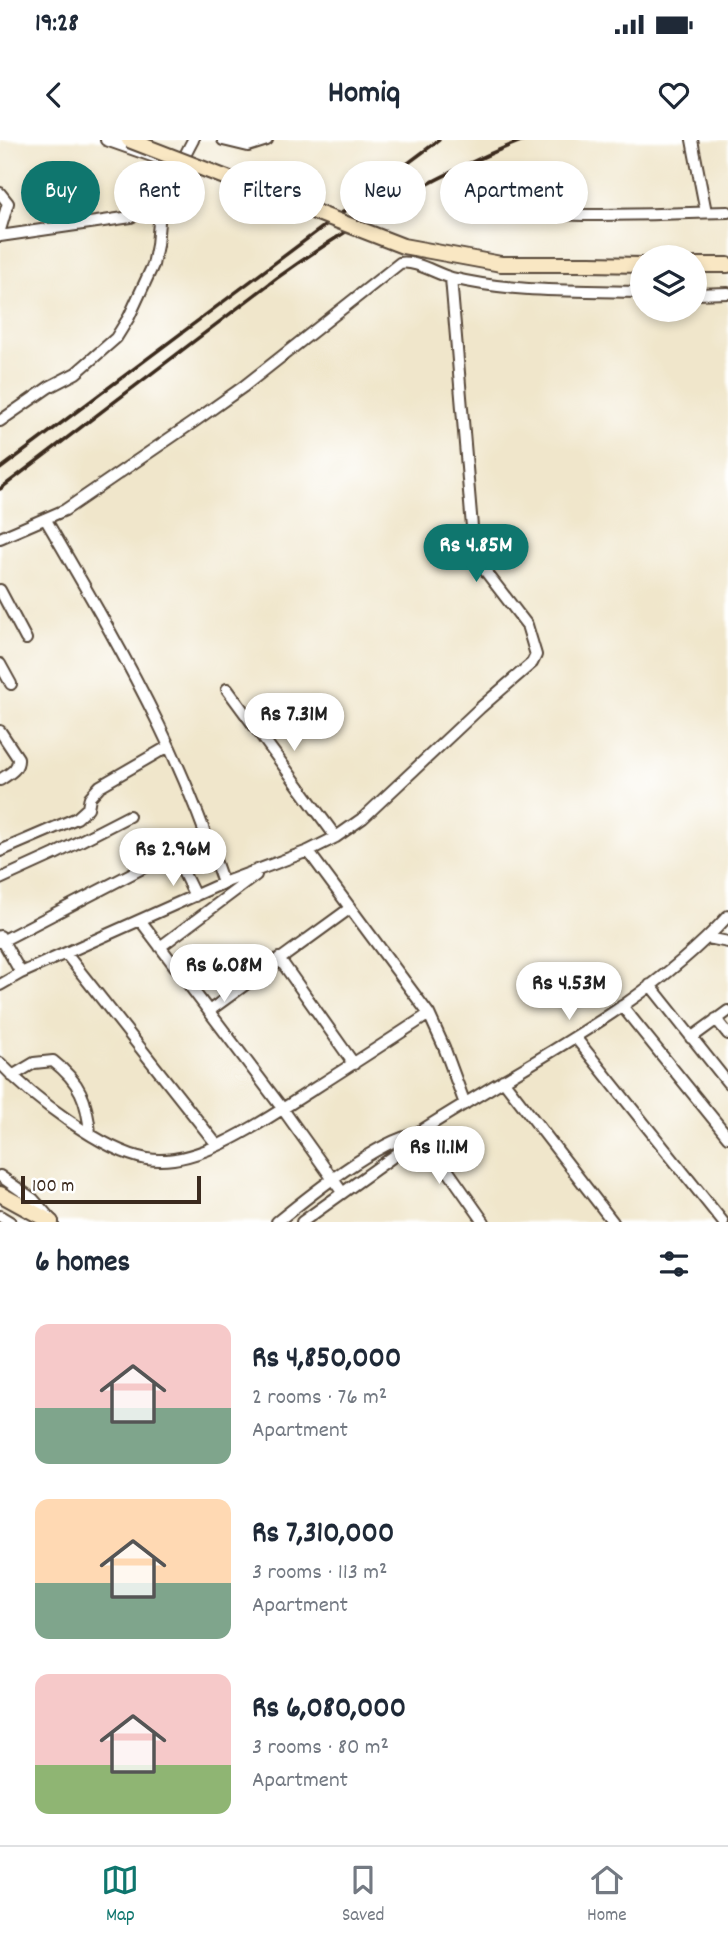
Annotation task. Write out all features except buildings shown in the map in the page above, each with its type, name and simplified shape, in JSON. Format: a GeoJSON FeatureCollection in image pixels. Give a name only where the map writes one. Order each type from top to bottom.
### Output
{"type":"FeatureCollection","features":[{"type":"Feature","properties":{"kind":"main road"},"geometry":{"type":"LineString","coordinates":[[128,140],[403,246],[501,264],[630,265]]}},
{"type":"Feature","properties":{"kind":"main road"},"geometry":{"type":"LineString","coordinates":[[707,265],[728,265]]}},
{"type":"Feature","properties":{"kind":"main road"},"geometry":{"type":"LineString","coordinates":[[6,1197],[52,1222]]}},
{"type":"Feature","properties":{"kind":"street"},"geometry":{"type":"LineString","coordinates":[[106,140],[165,161]]}},
{"type":"Feature","properties":{"kind":"street"},"geometry":{"type":"LineString","coordinates":[[182,161],[193,140]]}},
{"type":"Feature","properties":{"kind":"street"},"geometry":{"type":"LineString","coordinates":[[223,140],[248,146],[267,140]]}},
{"type":"Feature","properties":{"kind":"street"},"geometry":{"type":"LineString","coordinates":[[692,140],[706,212]]}},
{"type":"Feature","properties":{"kind":"street"},"geometry":{"type":"LineString","coordinates":[[0,193],[8,204],[0,230]]}},
{"type":"Feature","properties":{"kind":"street"},"geometry":{"type":"LineString","coordinates":[[588,213],[728,212]]}},
{"type":"Feature","properties":{"kind":"street"},"geometry":{"type":"LineString","coordinates":[[0,236],[114,219]]}},
{"type":"Feature","properties":{"kind":"street"},"geometry":{"type":"LineString","coordinates":[[0,421],[48,387],[76,373],[116,338],[130,317],[153,265],[159,224]]}},
{"type":"Feature","properties":{"kind":"street"},"geometry":{"type":"LineString","coordinates":[[0,538],[65,510],[224,401],[400,263],[408,263],[451,278],[529,289],[630,292]]}},
{"type":"Feature","properties":{"kind":"street"},"geometry":{"type":"LineString","coordinates":[[0,985],[21,973],[223,883],[308,851],[336,836],[363,818],[532,663],[536,655],[527,625],[483,568],[472,527],[451,278]]}},
{"type":"Feature","properties":{"kind":"street"},"geometry":{"type":"LineString","coordinates":[[707,294],[728,293]]}},
{"type":"Feature","properties":{"kind":"street"},"geometry":{"type":"LineString","coordinates":[[46,520],[116,640],[169,746],[223,883]]}},
{"type":"Feature","properties":{"kind":"street"},"geometry":{"type":"LineString","coordinates":[[0,590],[26,639]]}},
{"type":"Feature","properties":{"kind":"street"},"geometry":{"type":"LineString","coordinates":[[0,664],[11,684]]}},
{"type":"Feature","properties":{"kind":"street"},"geometry":{"type":"LineString","coordinates":[[227,689],[336,836]]}},
{"type":"Feature","properties":{"kind":"street"},"geometry":{"type":"LineString","coordinates":[[0,731],[18,758],[18,764],[0,780]]}},
{"type":"Feature","properties":{"kind":"street"},"geometry":{"type":"LineString","coordinates":[[0,851],[76,818],[88,808],[90,797],[100,786],[169,746]]}},
{"type":"Feature","properties":{"kind":"street"},"geometry":{"type":"LineString","coordinates":[[0,879],[129,816]]}},
{"type":"Feature","properties":{"kind":"street"},"geometry":{"type":"LineString","coordinates":[[21,973],[1,939],[206,835]]}},
{"type":"Feature","properties":{"kind":"street"},"geometry":{"type":"LineString","coordinates":[[173,851],[195,896]]}},
{"type":"Feature","properties":{"kind":"street"},"geometry":{"type":"LineString","coordinates":[[308,851],[429,1014],[465,1104]]}},
{"type":"Feature","properties":{"kind":"street"},"geometry":{"type":"LineString","coordinates":[[160,947],[266,867]]}},
{"type":"Feature","properties":{"kind":"street"},"geometry":{"type":"LineString","coordinates":[[209,1011],[349,909]]}},
{"type":"Feature","properties":{"kind":"street"},"geometry":{"type":"LineString","coordinates":[[277,1222],[333,1179],[392,1142],[418,1132],[622,1006],[667,975],[728,916]]}},
{"type":"Feature","properties":{"kind":"street"},"geometry":{"type":"LineString","coordinates":[[140,920],[342,1192]]}},
{"type":"Feature","properties":{"kind":"street"},"geometry":{"type":"LineString","coordinates":[[708,938],[728,942]]}},
{"type":"Feature","properties":{"kind":"street"},"geometry":{"type":"LineString","coordinates":[[66,955],[217,1145]]}},
{"type":"Feature","properties":{"kind":"street"},"geometry":{"type":"LineString","coordinates":[[279,958],[354,1064]]}},
{"type":"Feature","properties":{"kind":"street"},"geometry":{"type":"LineString","coordinates":[[650,985],[728,1083]]}},
{"type":"Feature","properties":{"kind":"street"},"geometry":{"type":"LineString","coordinates":[[622,1006],[728,1137]]}},
{"type":"Feature","properties":{"kind":"street"},"geometry":{"type":"LineString","coordinates":[[691,1038],[728,1011]]}},
{"type":"Feature","properties":{"kind":"street"},"geometry":{"type":"LineString","coordinates":[[0,1063],[54,1110],[119,1150],[147,1159],[169,1159],[217,1145],[354,1064],[429,1014]]}},
{"type":"Feature","properties":{"kind":"street"},"geometry":{"type":"LineString","coordinates":[[716,1020],[728,1034]]}},
{"type":"Feature","properties":{"kind":"street"},"geometry":{"type":"LineString","coordinates":[[575,1037],[723,1222]]}},
{"type":"Feature","properties":{"kind":"street"},"geometry":{"type":"LineString","coordinates":[[12,1076],[34,1063],[53,1061],[74,1081],[83,1096],[90,1133]]}},
{"type":"Feature","properties":{"kind":"street"},"geometry":{"type":"LineString","coordinates":[[503,1080],[613,1222]]}},
{"type":"Feature","properties":{"kind":"street"},"geometry":{"type":"LineString","coordinates":[[302,1222],[405,1147],[418,1132]]}},
{"type":"Feature","properties":{"kind":"street"},"geometry":{"type":"LineString","coordinates":[[418,1132],[479,1220]]}},
{"type":"Feature","properties":{"kind":"street"},"geometry":{"type":"LineString","coordinates":[[0,1176],[33,1199],[52,1222]]}},
{"type":"Feature","properties":{"kind":"street"},"geometry":{"type":"LineString","coordinates":[[0,1216],[9,1222]]}},
{"type":"Feature","properties":{"kind":"railway"},"geometry":{"type":"LineString","coordinates":[[0,469],[439,140]]}},
{"type":"Feature","properties":{"kind":"railway"},"geometry":{"type":"LineString","coordinates":[[0,489],[306,258],[396,201],[523,140]]}}]}
